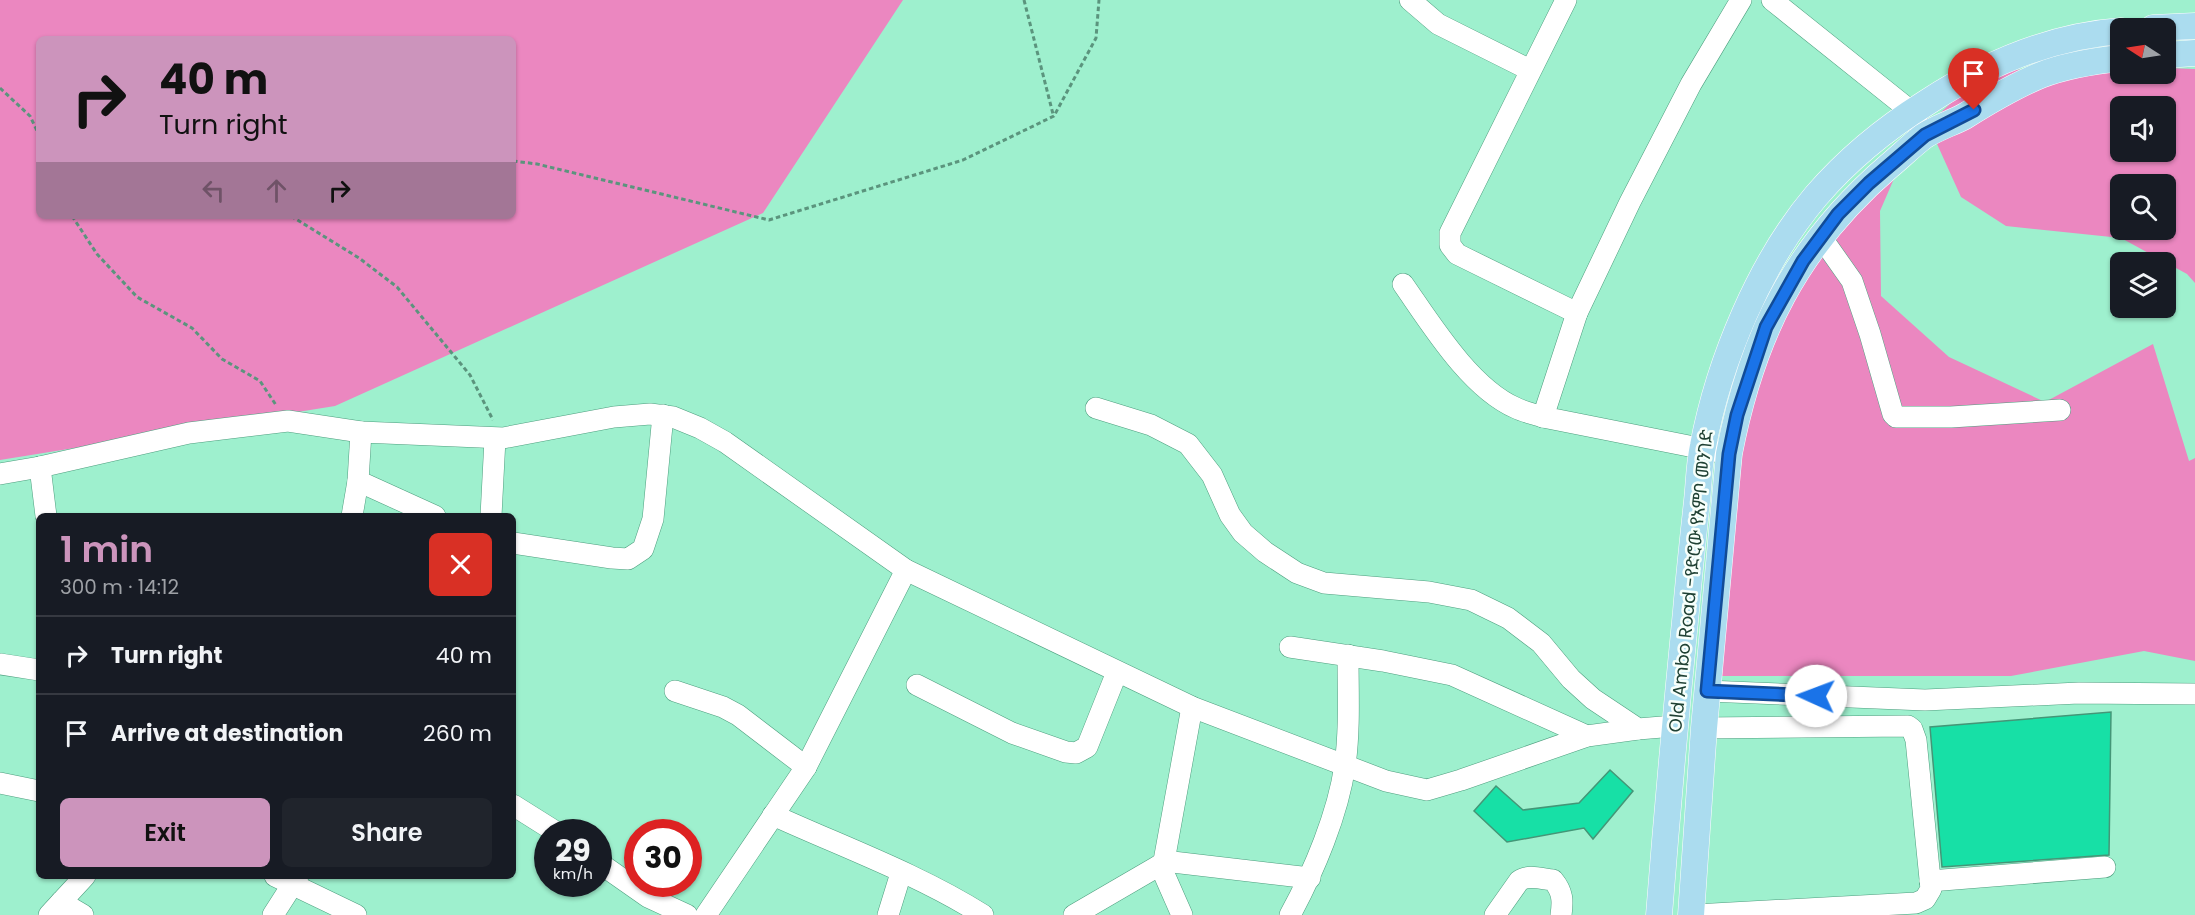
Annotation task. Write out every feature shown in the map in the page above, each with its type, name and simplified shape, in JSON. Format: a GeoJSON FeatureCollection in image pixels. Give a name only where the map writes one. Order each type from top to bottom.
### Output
{"type":"FeatureCollection","features":[{"type":"Feature","properties":{"kind":"main road"},"geometry":{"type":"LineString","coordinates":[[2176,27],[2195,26]]}},
{"type":"Feature","properties":{"kind":"main road","name":"Old Ambo Road -የድሮው የአምቦ መንገድ"},"geometry":{"type":"LineString","coordinates":[[1659,915],[1674,726],[1702,449],[1718,383],[1735,336],[1779,248],[1814,198],[1835,176],[1912,112],[1975,73],[1997,63],[2063,41],[2110,32]]}},
{"type":"Feature","properties":{"kind":"main road"},"geometry":{"type":"LineString","coordinates":[[2176,54],[2195,53]]}},
{"type":"Feature","properties":{"kind":"main road","name":"Old Ambo Road -የድሮው የአምቦ መንገድ"},"geometry":{"type":"LineString","coordinates":[[1693,915],[1704,728],[1729,454],[1737,415],[1766,327],[1781,297],[1838,214],[1869,183],[1925,135],[1959,119],[2004,92],[2043,74],[2090,61],[2110,59]]}},
{"type":"Feature","properties":{"kind":"street"},"geometry":{"type":"LineString","coordinates":[[1566,0],[1450,233],[1450,245],[1457,254],[1577,313]]}},
{"type":"Feature","properties":{"kind":"street"},"geometry":{"type":"LineString","coordinates":[[1543,417],[1577,313],[1630,202],[1691,84],[1741,0]]}},
{"type":"Feature","properties":{"kind":"street"},"geometry":{"type":"LineString","coordinates":[[1772,0],[1912,112],[1925,135]]}},
{"type":"Feature","properties":{"kind":"street"},"geometry":{"type":"LineString","coordinates":[[1418,3],[1438,24],[1530,70]]}},
{"type":"Feature","properties":{"kind":"street"},"geometry":{"type":"LineString","coordinates":[[1821,237],[1852,280],[1893,414],[1896,417],[1952,417],[2060,410]]}},
{"type":"Feature","properties":{"kind":"street"},"geometry":{"type":"LineString","coordinates":[[1403,284],[1442,340],[1490,392],[1515,407],[1543,417],[1729,454]]}},
{"type":"Feature","properties":{"kind":"street"},"geometry":{"type":"LineString","coordinates":[[1096,408],[1151,425],[1188,444],[1212,475],[1230,515],[1243,533],[1265,552],[1298,573],[1324,583],[1429,592],[1471,600],[1508,618],[1541,643],[1571,679],[1593,699],[1638,729]]}},
{"type":"Feature","properties":{"kind":"street"},"geometry":{"type":"LineString","coordinates":[[516,543],[628,559],[643,549],[653,519],[663,415]]}},
{"type":"Feature","properties":{"kind":"street"},"geometry":{"type":"LineString","coordinates":[[0,474],[189,433],[288,421],[361,432],[499,439],[614,417],[663,415],[700,428],[724,442],[906,570],[1192,707],[1386,781],[1427,790],[1587,736],[1674,726]]}},
{"type":"Feature","properties":{"kind":"street"},"geometry":{"type":"LineString","coordinates":[[352,513],[358,481],[361,432]]}},
{"type":"Feature","properties":{"kind":"street"},"geometry":{"type":"LineString","coordinates":[[491,513],[499,439]]}},
{"type":"Feature","properties":{"kind":"street"},"geometry":{"type":"LineString","coordinates":[[40,467],[46,513]]}},
{"type":"Feature","properties":{"kind":"street"},"geometry":{"type":"LineString","coordinates":[[358,481],[428,513]]}},
{"type":"Feature","properties":{"kind":"street"},"geometry":{"type":"LineString","coordinates":[[706,915],[806,766],[906,570]]}},
{"type":"Feature","properties":{"kind":"street"},"geometry":{"type":"LineString","coordinates":[[1290,647],[1452,675],[1587,736]]}},
{"type":"Feature","properties":{"kind":"street"},"geometry":{"type":"LineString","coordinates":[[1290,915],[1310,878],[1337,799],[1345,766],[1349,721],[1347,656]]}},
{"type":"Feature","properties":{"kind":"street"},"geometry":{"type":"LineString","coordinates":[[0,664],[36,670]]}},
{"type":"Feature","properties":{"kind":"street"},"geometry":{"type":"LineString","coordinates":[[918,685],[1012,733],[1066,752],[1076,753],[1087,747],[1117,672]]}},
{"type":"Feature","properties":{"kind":"street"},"geometry":{"type":"LineString","coordinates":[[675,691],[738,715],[806,766]]}},
{"type":"Feature","properties":{"kind":"street"},"geometry":{"type":"LineString","coordinates":[[1707,691],[1925,700],[2079,693],[2195,694]]}},
{"type":"Feature","properties":{"kind":"street"},"geometry":{"type":"LineString","coordinates":[[1182,915],[1162,863],[1192,707]]}},
{"type":"Feature","properties":{"kind":"street"},"geometry":{"type":"LineString","coordinates":[[1693,915],[1916,903],[1925,899],[1931,889],[1916,740],[1912,729],[1908,726],[1704,728]]}},
{"type":"Feature","properties":{"kind":"street"},"geometry":{"type":"LineString","coordinates":[[4,788],[36,790]]}},
{"type":"Feature","properties":{"kind":"street"},"geometry":{"type":"LineString","coordinates":[[516,807],[535,819]]}},
{"type":"Feature","properties":{"kind":"street"},"geometry":{"type":"LineString","coordinates":[[774,815],[962,902],[982,915]]}},
{"type":"Feature","properties":{"kind":"street"},"geometry":{"type":"LineString","coordinates":[[1074,915],[1162,863],[1310,878]]}},
{"type":"Feature","properties":{"kind":"street"},"geometry":{"type":"LineString","coordinates":[[1930,880],[2105,867]]}},
{"type":"Feature","properties":{"kind":"street"},"geometry":{"type":"LineString","coordinates":[[612,872],[648,897],[687,915]]}},
{"type":"Feature","properties":{"kind":"street"},"geometry":{"type":"LineString","coordinates":[[888,915],[901,873]]}},
{"type":"Feature","properties":{"kind":"street"},"geometry":{"type":"LineString","coordinates":[[1496,915],[1519,881],[1522,878],[1531,877],[1553,880],[1558,886],[1563,897],[1561,915]]}},
{"type":"Feature","properties":{"kind":"street"},"geometry":{"type":"LineString","coordinates":[[55,908],[83,879]]}},
{"type":"Feature","properties":{"kind":"street"},"geometry":{"type":"LineString","coordinates":[[273,915],[288,879],[356,915]]}},
{"type":"Feature","properties":{"kind":"street"},"geometry":{"type":"LineString","coordinates":[[55,908],[83,915]]}},
{"type":"Feature","properties":{"kind":"path"},"geometry":{"type":"LineString","coordinates":[[1024,0],[1054,116]]}},
{"type":"Feature","properties":{"kind":"path"},"geometry":{"type":"LineString","coordinates":[[516,161],[537,164],[769,220],[963,160],[1054,116],[1096,38],[1099,0]]}},
{"type":"Feature","properties":{"kind":"path"},"geometry":{"type":"LineString","coordinates":[[0,88],[30,116],[36,129]]}},
{"type":"Feature","properties":{"kind":"path"},"geometry":{"type":"LineString","coordinates":[[74,219],[97,254],[137,297],[192,328],[222,359],[260,381],[288,421]]}},
{"type":"Feature","properties":{"kind":"path"},"geometry":{"type":"LineString","coordinates":[[296,219],[359,258],[397,287],[470,375],[499,439]]}},
{"type":"Feature","properties":{"kind":"shaded area"},"geometry":{"type":"Polygon","coordinates":[[[0,0],[903,0],[763,213],[335,406],[0,460],[0,0]]]}},
{"type":"Feature","properties":{"kind":"shaded area"},"geometry":{"type":"Polygon","coordinates":[[[2110,66],[2110,84],[2176,84],[2176,68],[2195,69],[2195,283],[2187,274],[2176,268],[2176,252],[2147,252],[2125,240],[2176,240],[2176,174],[2110,174],[2110,237],[2006,226],[1961,197],[1928,124],[1986,71],[2110,66]]]}},
{"type":"Feature","properties":{"kind":"shaded area"},"geometry":{"type":"Polygon","coordinates":[[[1903,158],[1880,211],[1881,296],[1949,357],[2045,402],[2153,344],[2189,461],[2195,458],[2195,661],[2144,651],[2011,676],[1722,676],[1732,542],[1746,425],[1775,321],[1840,217],[1903,158]]]}},
{"type":"Feature","properties":{"kind":"building"},"geometry":{"type":"Polygon","coordinates":[[[2111,712],[2109,855],[1942,867],[1930,727],[2111,712]]]}},
{"type":"Feature","properties":{"kind":"building"},"geometry":{"type":"Polygon","coordinates":[[[1610,770],[1633,791],[1593,839],[1584,828],[1507,842],[1474,811],[1496,786],[1523,810],[1579,803],[1610,770]]]}},
{"type":"Feature","properties":{"kind":"route"},"geometry":{"type":"LineString","coordinates":[[1816,696],[1707,691],[1729,454],[1737,415],[1766,327],[1781,297],[1803,261],[1838,214],[1869,183],[1925,135],[1974,110]]}}]}
